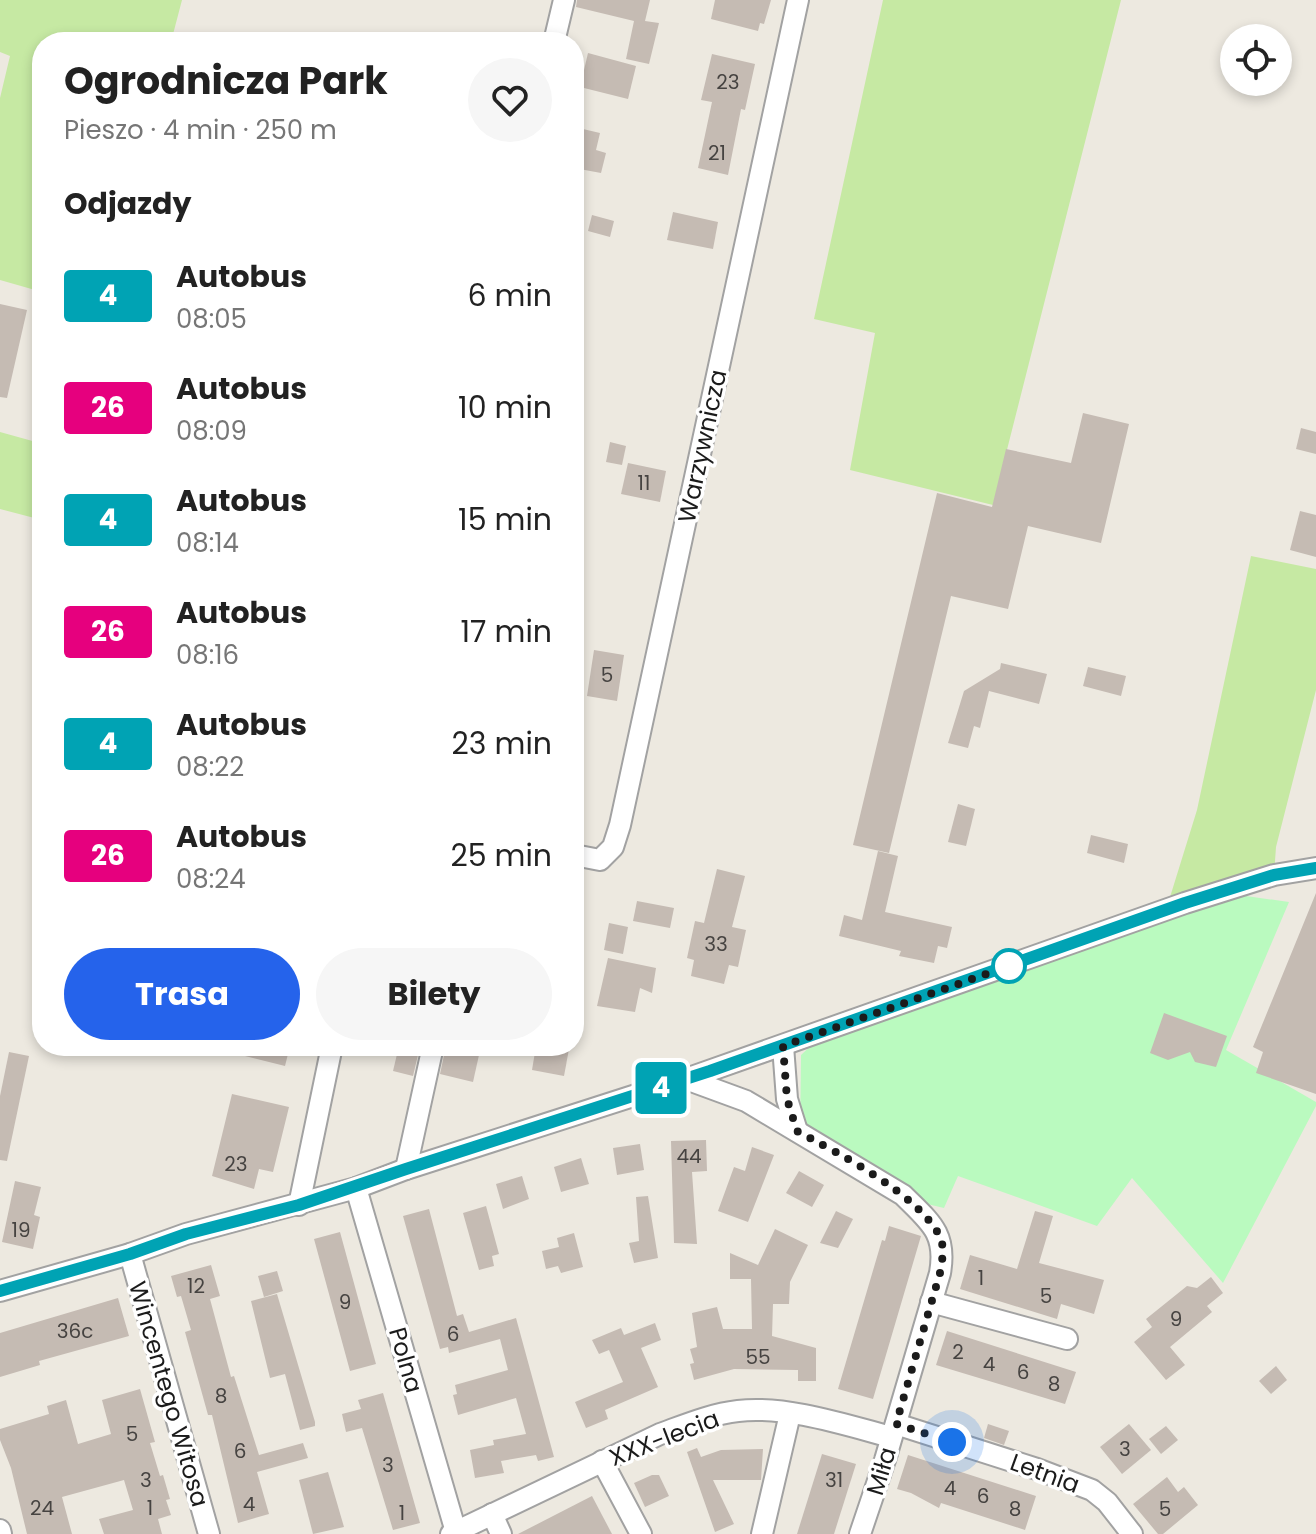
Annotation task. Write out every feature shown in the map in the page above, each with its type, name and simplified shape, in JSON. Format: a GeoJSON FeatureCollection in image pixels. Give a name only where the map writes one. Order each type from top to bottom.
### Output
{"type":"FeatureCollection","features":[{"type":"Feature","properties":{"kind":"street"},"geometry":{"type":"LineString","coordinates":[[556,32],[564,0]]}},
{"type":"Feature","properties":{"kind":"street","name":"Warzywnicza"},"geometry":{"type":"LineString","coordinates":[[584,857],[600,860],[613,847],[620,825],[798,0]]}},
{"type":"Feature","properties":{"kind":"street"},"geometry":{"type":"LineString","coordinates":[[0,1291],[130,1254],[186,1234],[356,1188],[783,1046],[1185,903],[1274,875],[1316,868]]}},
{"type":"Feature","properties":{"kind":"street"},"geometry":{"type":"LineString","coordinates":[[783,1046],[787,1099],[797,1131]]}},
{"type":"Feature","properties":{"kind":"street"},"geometry":{"type":"LineString","coordinates":[[299,1205],[330,1056]]}},
{"type":"Feature","properties":{"kind":"street"},"geometry":{"type":"LineString","coordinates":[[406,1169],[431,1056]]}},
{"type":"Feature","properties":{"kind":"street","name":"Miła"},"geometry":{"type":"LineString","coordinates":[[686,1079],[746,1101],[903,1195],[925,1216],[940,1237],[943,1253],[931,1302],[860,1534]]}},
{"type":"Feature","properties":{"kind":"street","name":"Polna"},"geometry":{"type":"LineString","coordinates":[[356,1188],[454,1533]]}},
{"type":"Feature","properties":{"kind":"street","name":"Wincentego Witosa"},"geometry":{"type":"LineString","coordinates":[[130,1254],[209,1534]]}},
{"type":"Feature","properties":{"kind":"street"},"geometry":{"type":"LineString","coordinates":[[931,1302],[1067,1339]]}},
{"type":"Feature","properties":{"kind":"street","name":"XXX-lecia"},"geometry":{"type":"LineString","coordinates":[[454,1533],[660,1434],[712,1417],[738,1411],[763,1410],[893,1430]]}},
{"type":"Feature","properties":{"kind":"street"},"geometry":{"type":"LineString","coordinates":[[762,1534],[790,1414]]}},
{"type":"Feature","properties":{"kind":"street","name":"Letnia"},"geometry":{"type":"LineString","coordinates":[[893,1430],[1037,1469],[1092,1490],[1107,1502],[1132,1534]]}},
{"type":"Feature","properties":{"kind":"street"},"geometry":{"type":"LineString","coordinates":[[602,1461],[641,1534]]}},
{"type":"Feature","properties":{"kind":"street"},"geometry":{"type":"LineString","coordinates":[[492,1514],[501,1534]]}},
{"type":"Feature","properties":{"kind":"green space"},"geometry":{"type":"Polygon","coordinates":[[[0,0],[182,0],[174,32],[32,32],[32,289],[0,280],[0,98],[10,56],[0,52],[0,0]]]}},
{"type":"Feature","properties":{"kind":"green space"},"geometry":{"type":"Polygon","coordinates":[[[883,0],[1121,0],[993,505],[850,470],[875,333],[814,319],[883,0]]]}},
{"type":"Feature","properties":{"kind":"green space"},"geometry":{"type":"Polygon","coordinates":[[[0,432],[32,441],[32,517],[0,509],[0,432]]]}},
{"type":"Feature","properties":{"kind":"green space"},"geometry":{"type":"Polygon","coordinates":[[[1251,556],[1316,569],[1316,690],[1276,847],[1274,875],[1166,910],[1197,810],[1251,556]]]}},
{"type":"Feature","properties":{"kind":"green space"},"geometry":{"type":"Polygon","coordinates":[[[1246,896],[1289,902],[1226,1050],[1316,1102],[1316,1106],[1223,1283],[1132,1178],[1097,1226],[958,1176],[944,1208],[906,1199],[800,1135],[801,1055],[817,1040],[1180,910],[1246,896]]]}},
{"type":"Feature","properties":{"kind":"building"},"geometry":{"type":"Polygon","coordinates":[[[577,0],[650,0],[645,21],[659,23],[649,64],[626,59],[634,21],[576,7],[577,0]]]}},
{"type":"Feature","properties":{"kind":"building"},"geometry":{"type":"Polygon","coordinates":[[[715,0],[771,0],[764,24],[760,23],[758,31],[711,19],[715,0]]]}},
{"type":"Feature","properties":{"kind":"building"},"geometry":{"type":"Polygon","coordinates":[[[588,53],[636,66],[628,99],[584,88],[588,53]]]}},
{"type":"Feature","properties":{"kind":"building"},"geometry":{"type":"Polygon","coordinates":[[[712,54],[755,64],[745,110],[741,109],[728,175],[698,168],[712,102],[701,100],[712,54]]]}},
{"type":"Feature","properties":{"kind":"building"},"geometry":{"type":"Polygon","coordinates":[[[584,129],[600,133],[596,150],[606,153],[601,173],[584,170],[584,129]]]}},
{"type":"Feature","properties":{"kind":"building"},"geometry":{"type":"Polygon","coordinates":[[[673,212],[718,222],[713,249],[667,240],[673,212]]]}},
{"type":"Feature","properties":{"kind":"building"},"geometry":{"type":"Polygon","coordinates":[[[592,215],[614,221],[610,237],[588,231],[592,215]]]}},
{"type":"Feature","properties":{"kind":"building"},"geometry":{"type":"Polygon","coordinates":[[[0,304],[27,310],[7,398],[0,397],[0,304]]]}},
{"type":"Feature","properties":{"kind":"building"},"geometry":{"type":"Polygon","coordinates":[[[1083,413],[1129,424],[1101,543],[1028,526],[1008,609],[951,596],[889,853],[853,845],[937,493],[992,507],[1006,449],[1071,463],[1083,413]]]}},
{"type":"Feature","properties":{"kind":"building"},"geometry":{"type":"Polygon","coordinates":[[[1301,428],[1316,432],[1316,454],[1296,449],[1301,428]]]}},
{"type":"Feature","properties":{"kind":"building"},"geometry":{"type":"Polygon","coordinates":[[[610,442],[626,446],[622,465],[606,462],[610,442]]]}},
{"type":"Feature","properties":{"kind":"building"},"geometry":{"type":"Polygon","coordinates":[[[628,463],[666,471],[660,502],[621,494],[628,463]]]}},
{"type":"Feature","properties":{"kind":"building"},"geometry":{"type":"Polygon","coordinates":[[[1300,511],[1316,515],[1316,557],[1290,550],[1300,511]]]}},
{"type":"Feature","properties":{"kind":"building"},"geometry":{"type":"Polygon","coordinates":[[[594,650],[624,655],[617,701],[587,696],[594,650]]]}},
{"type":"Feature","properties":{"kind":"building"},"geometry":{"type":"Polygon","coordinates":[[[1001,663],[1047,674],[1039,704],[989,691],[980,728],[974,726],[968,748],[948,743],[964,691],[1000,669],[1001,663]]]}},
{"type":"Feature","properties":{"kind":"building"},"geometry":{"type":"Polygon","coordinates":[[[1088,667],[1126,676],[1121,696],[1083,686],[1088,667]]]}},
{"type":"Feature","properties":{"kind":"building"},"geometry":{"type":"Polygon","coordinates":[[[958,804],[975,809],[966,846],[948,842],[958,804]]]}},
{"type":"Feature","properties":{"kind":"building"},"geometry":{"type":"Polygon","coordinates":[[[1091,835],[1128,844],[1124,863],[1087,853],[1091,835]]]}},
{"type":"Feature","properties":{"kind":"building"},"geometry":{"type":"Polygon","coordinates":[[[878,851],[898,856],[885,912],[952,927],[947,948],[938,946],[934,963],[899,956],[901,951],[839,936],[844,915],[862,920],[878,851]]]}},
{"type":"Feature","properties":{"kind":"building"},"geometry":{"type":"Polygon","coordinates":[[[717,869],[745,876],[732,927],[746,930],[738,967],[729,965],[724,984],[691,976],[694,960],[687,958],[695,921],[704,923],[717,869]]]}},
{"type":"Feature","properties":{"kind":"building"},"geometry":{"type":"Polygon","coordinates":[[[1316,893],[1316,1094],[1256,1073],[1263,1052],[1253,1047],[1316,893]]]}},
{"type":"Feature","properties":{"kind":"building"},"geometry":{"type":"Polygon","coordinates":[[[637,901],[674,908],[670,928],[633,921],[637,901]]]}},
{"type":"Feature","properties":{"kind":"building"},"geometry":{"type":"Polygon","coordinates":[[[609,923],[628,927],[623,954],[604,950],[609,923]]]}},
{"type":"Feature","properties":{"kind":"building"},"geometry":{"type":"Polygon","coordinates":[[[608,958],[656,968],[652,993],[640,988],[635,1012],[597,1006],[608,958]]]}},
{"type":"Feature","properties":{"kind":"building"},"geometry":{"type":"Polygon","coordinates":[[[1164,1013],[1227,1036],[1216,1067],[1195,1062],[1190,1052],[1168,1060],[1150,1053],[1164,1013]]]}},
{"type":"Feature","properties":{"kind":"building"},"geometry":{"type":"Polygon","coordinates":[[[9,1052],[29,1056],[7,1161],[0,1160],[0,1096],[9,1052]]]}},
{"type":"Feature","properties":{"kind":"building"},"geometry":{"type":"Polygon","coordinates":[[[245,1056],[288,1056],[285,1066],[245,1056]]]}},
{"type":"Feature","properties":{"kind":"building"},"geometry":{"type":"Polygon","coordinates":[[[397,1056],[418,1056],[413,1076],[393,1071],[397,1056]]]}},
{"type":"Feature","properties":{"kind":"building"},"geometry":{"type":"Polygon","coordinates":[[[444,1056],[479,1056],[473,1082],[440,1074],[444,1056]]]}},
{"type":"Feature","properties":{"kind":"building"},"geometry":{"type":"Polygon","coordinates":[[[534,1056],[568,1056],[564,1076],[532,1070],[534,1056]]]}},
{"type":"Feature","properties":{"kind":"building"},"geometry":{"type":"Polygon","coordinates":[[[232,1094],[289,1107],[273,1172],[259,1169],[254,1189],[212,1176],[232,1094]]]}},
{"type":"Feature","properties":{"kind":"building"},"geometry":{"type":"Polygon","coordinates":[[[706,1140],[707,1171],[692,1172],[697,1244],[674,1243],[671,1141],[706,1140]]]}},
{"type":"Feature","properties":{"kind":"building"},"geometry":{"type":"Polygon","coordinates":[[[640,1144],[644,1170],[617,1175],[613,1148],[640,1144]]]}},
{"type":"Feature","properties":{"kind":"building"},"geometry":{"type":"Polygon","coordinates":[[[752,1147],[774,1155],[748,1222],[718,1211],[734,1167],[745,1171],[752,1147]]]}},
{"type":"Feature","properties":{"kind":"building"},"geometry":{"type":"Polygon","coordinates":[[[581,1158],[589,1184],[561,1192],[554,1167],[581,1158]]]}},
{"type":"Feature","properties":{"kind":"building"},"geometry":{"type":"Polygon","coordinates":[[[799,1171],[824,1185],[812,1207],[786,1193],[799,1171]]]}},
{"type":"Feature","properties":{"kind":"building"},"geometry":{"type":"Polygon","coordinates":[[[522,1176],[529,1199],[503,1209],[496,1184],[522,1176]]]}},
{"type":"Feature","properties":{"kind":"building"},"geometry":{"type":"Polygon","coordinates":[[[15,1181],[41,1187],[34,1215],[40,1217],[33,1249],[2,1242],[15,1181]]]}},
{"type":"Feature","properties":{"kind":"building"},"geometry":{"type":"Polygon","coordinates":[[[648,1196],[658,1258],[634,1263],[629,1243],[639,1241],[636,1197],[648,1196]]]}},
{"type":"Feature","properties":{"kind":"building"},"geometry":{"type":"Polygon","coordinates":[[[486,1206],[499,1254],[492,1256],[494,1266],[479,1270],[463,1213],[486,1206]]]}},
{"type":"Feature","properties":{"kind":"building"},"geometry":{"type":"Polygon","coordinates":[[[429,1209],[457,1316],[463,1314],[469,1332],[516,1318],[554,1457],[538,1461],[536,1455],[501,1461],[504,1473],[475,1478],[470,1450],[494,1445],[493,1440],[526,1434],[516,1398],[458,1415],[453,1395],[457,1394],[455,1385],[508,1370],[500,1339],[449,1353],[448,1347],[440,1349],[403,1216],[429,1209]]]}},
{"type":"Feature","properties":{"kind":"building"},"geometry":{"type":"Polygon","coordinates":[[[836,1211],[853,1219],[838,1248],[820,1243],[836,1211]]]}},
{"type":"Feature","properties":{"kind":"building"},"geometry":{"type":"Polygon","coordinates":[[[1035,1211],[1053,1216],[1039,1263],[1104,1280],[1094,1314],[1061,1304],[1057,1319],[960,1289],[970,1255],[1017,1269],[1035,1211]]]}},
{"type":"Feature","properties":{"kind":"building"},"geometry":{"type":"Polygon","coordinates":[[[889,1226],[921,1236],[873,1399],[838,1389],[882,1240],[885,1241],[889,1226]]]}},
{"type":"Feature","properties":{"kind":"building"},"geometry":{"type":"Polygon","coordinates":[[[775,1229],[808,1245],[790,1282],[789,1304],[773,1304],[772,1336],[816,1348],[816,1381],[798,1381],[798,1370],[734,1369],[694,1380],[690,1349],[697,1347],[692,1313],[717,1307],[723,1329],[752,1329],[751,1279],[730,1279],[730,1253],[758,1265],[775,1229]]]}},
{"type":"Feature","properties":{"kind":"building"},"geometry":{"type":"Polygon","coordinates":[[[340,1232],[376,1364],[350,1371],[314,1239],[340,1232]]]}},
{"type":"Feature","properties":{"kind":"building"},"geometry":{"type":"Polygon","coordinates":[[[574,1233],[583,1267],[561,1273],[558,1266],[546,1269],[542,1251],[559,1247],[557,1238],[574,1233]]]}},
{"type":"Feature","properties":{"kind":"building"},"geometry":{"type":"Polygon","coordinates":[[[211,1265],[220,1296],[210,1299],[231,1377],[234,1376],[259,1455],[303,1443],[308,1458],[257,1472],[269,1514],[238,1523],[212,1415],[208,1415],[185,1332],[191,1330],[181,1296],[177,1297],[171,1276],[211,1265]]]}},
{"type":"Feature","properties":{"kind":"building"},"geometry":{"type":"Polygon","coordinates":[[[277,1271],[283,1291],[264,1297],[258,1276],[277,1271]]]}},
{"type":"Feature","properties":{"kind":"building"},"geometry":{"type":"Polygon","coordinates":[[[1211,1277],[1223,1293],[1207,1306],[1212,1312],[1170,1347],[1185,1365],[1166,1380],[1134,1342],[1152,1327],[1146,1319],[1187,1286],[1197,1288],[1211,1277]]]}},
{"type":"Feature","properties":{"kind":"building"},"geometry":{"type":"Polygon","coordinates":[[[277,1294],[315,1422],[315,1426],[300,1430],[285,1374],[270,1378],[251,1301],[277,1294]]]}},
{"type":"Feature","properties":{"kind":"building"},"geometry":{"type":"Polygon","coordinates":[[[118,1298],[129,1336],[39,1361],[40,1365],[0,1377],[0,1333],[118,1298]]]}},
{"type":"Feature","properties":{"kind":"building"},"geometry":{"type":"Polygon","coordinates":[[[655,1323],[661,1340],[641,1348],[658,1387],[605,1410],[608,1419],[586,1428],[575,1402],[623,1382],[609,1350],[599,1354],[592,1340],[621,1328],[624,1335],[655,1323]]]}},
{"type":"Feature","properties":{"kind":"building"},"geometry":{"type":"Polygon","coordinates":[[[947,1331],[1076,1372],[1065,1404],[936,1365],[947,1331]]]}},
{"type":"Feature","properties":{"kind":"building"},"geometry":{"type":"Polygon","coordinates":[[[1276,1366],[1287,1380],[1271,1394],[1259,1381],[1276,1366]]]}},
{"type":"Feature","properties":{"kind":"building"},"geometry":{"type":"Polygon","coordinates":[[[140,1389],[155,1442],[150,1443],[170,1499],[166,1500],[171,1515],[158,1519],[162,1534],[104,1534],[99,1519],[133,1510],[124,1480],[62,1497],[72,1534],[27,1534],[11,1468],[0,1440],[0,1429],[49,1414],[47,1406],[66,1400],[78,1444],[111,1434],[102,1400],[140,1389]]]}},
{"type":"Feature","properties":{"kind":"building"},"geometry":{"type":"Polygon","coordinates":[[[383,1393],[420,1523],[393,1530],[362,1428],[346,1432],[342,1414],[361,1409],[358,1400],[383,1393]]]}},
{"type":"Feature","properties":{"kind":"building"},"geometry":{"type":"Polygon","coordinates":[[[988,1424],[1009,1431],[1004,1445],[984,1438],[988,1424]]]}},
{"type":"Feature","properties":{"kind":"building"},"geometry":{"type":"Polygon","coordinates":[[[1129,1424],[1151,1450],[1122,1474],[1100,1447],[1129,1424]]]}},
{"type":"Feature","properties":{"kind":"building"},"geometry":{"type":"Polygon","coordinates":[[[1166,1426],[1178,1440],[1161,1454],[1149,1439],[1166,1426]]]}},
{"type":"Feature","properties":{"kind":"building"},"geometry":{"type":"Polygon","coordinates":[[[697,1448],[701,1457],[721,1450],[763,1449],[761,1480],[713,1480],[734,1524],[715,1532],[687,1452],[697,1448]]]}},
{"type":"Feature","properties":{"kind":"building"},"geometry":{"type":"Polygon","coordinates":[[[822,1454],[856,1464],[834,1534],[797,1534],[822,1454]]]}},
{"type":"Feature","properties":{"kind":"building"},"geometry":{"type":"Polygon","coordinates":[[[908,1455],[1036,1496],[1025,1530],[941,1503],[939,1508],[897,1489],[908,1455]]]}},
{"type":"Feature","properties":{"kind":"building"},"geometry":{"type":"Polygon","coordinates":[[[328,1472],[344,1527],[313,1534],[299,1480],[328,1472]]]}},
{"type":"Feature","properties":{"kind":"building"},"geometry":{"type":"Polygon","coordinates":[[[659,1475],[669,1496],[645,1507],[634,1483],[659,1475]]]}},
{"type":"Feature","properties":{"kind":"building"},"geometry":{"type":"Polygon","coordinates":[[[1167,1477],[1178,1492],[1184,1487],[1198,1505],[1163,1534],[1158,1534],[1133,1504],[1167,1477]]]}},
{"type":"Feature","properties":{"kind":"building"},"geometry":{"type":"Polygon","coordinates":[[[592,1496],[612,1534],[518,1534],[592,1496]]]}},
{"type":"Feature","properties":{"kind":"bus line","name":"4"},"geometry":{"type":"LineString","coordinates":[[0,1291],[130,1254],[186,1234],[356,1188],[831,1029],[1185,903],[1274,875],[1316,868]]}},
{"type":"Feature","properties":{"kind":"route"},"geometry":{"type":"LineString","coordinates":[[952,1442],[896,1424],[940,1273],[943,1253],[940,1237],[925,1216],[903,1195],[797,1131],[787,1099],[783,1046],[1009,966]]}}]}
